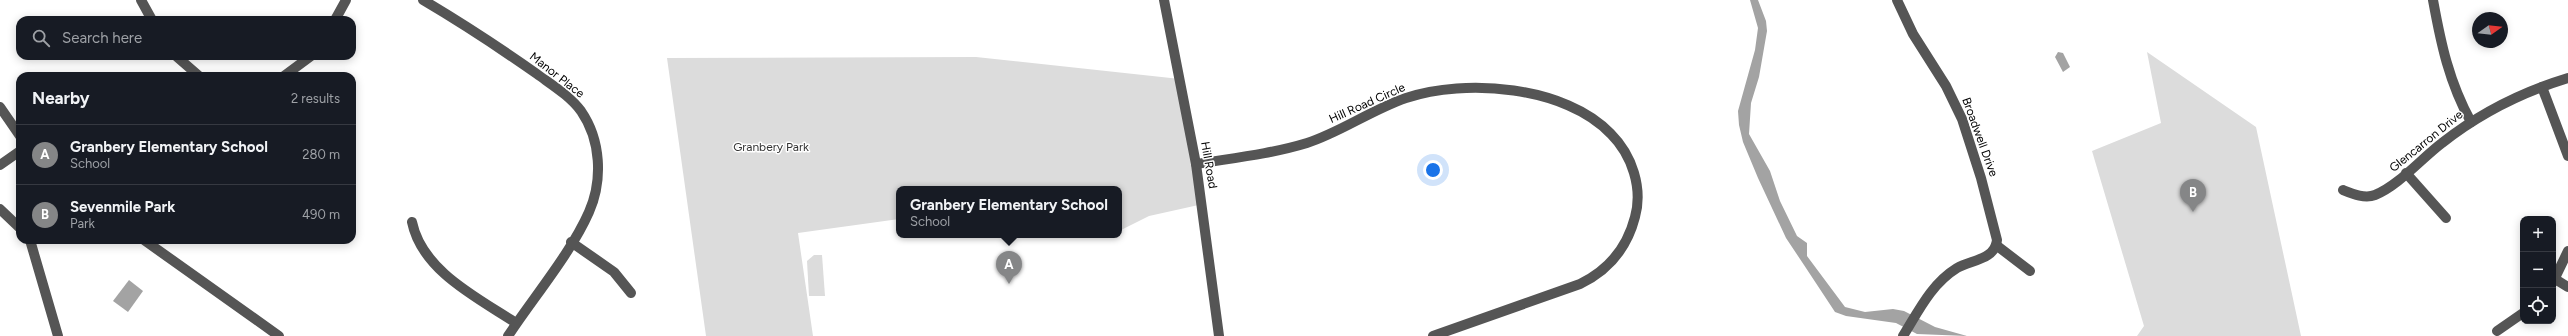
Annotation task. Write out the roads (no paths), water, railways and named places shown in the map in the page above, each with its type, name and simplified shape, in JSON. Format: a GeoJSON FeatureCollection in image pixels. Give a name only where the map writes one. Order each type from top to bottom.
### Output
{"type":"FeatureCollection","features":[{"type":"Feature","properties":{"kind":"street"},"geometry":{"type":"LineString","coordinates":[[141,0],[150,16]]}},
{"type":"Feature","properties":{"kind":"street"},"geometry":{"type":"LineString","coordinates":[[337,16],[346,0]]}},
{"type":"Feature","properties":{"kind":"street","name":"Manor Place"},"geometry":{"type":"LineString","coordinates":[[423,0],[548,82],[573,102],[585,118],[596,146],[598,182],[589,212],[571,242],[508,336]]}},
{"type":"Feature","properties":{"kind":"street","name":"Hill Road"},"geometry":{"type":"LineString","coordinates":[[1164,0],[1196,164],[1219,336]]}},
{"type":"Feature","properties":{"kind":"street","name":"Broadwell Drive"},"geometry":{"type":"LineString","coordinates":[[1897,0],[1913,34],[1946,86],[1962,119],[1996,229],[1996,246]]}},
{"type":"Feature","properties":{"kind":"street"},"geometry":{"type":"LineString","coordinates":[[2433,0],[2446,66],[2455,91],[2471,122]]}},
{"type":"Feature","properties":{"kind":"street"},"geometry":{"type":"LineString","coordinates":[[181,60],[194,72]]}},
{"type":"Feature","properties":{"kind":"street"},"geometry":{"type":"LineString","coordinates":[[289,72],[306,60]]}},
{"type":"Feature","properties":{"kind":"street","name":"Glencarron Drive"},"geometry":{"type":"LineString","coordinates":[[2343,190],[2361,196],[2372,196],[2387,189],[2471,122],[2509,101],[2568,78]]}},
{"type":"Feature","properties":{"kind":"street"},"geometry":{"type":"LineString","coordinates":[[2542,87],[2568,156]]}},
{"type":"Feature","properties":{"kind":"street","name":"Hill Road Circle"},"geometry":{"type":"LineString","coordinates":[[1196,164],[1306,143],[1390,104],[1418,95],[1442,90],[1486,88],[1528,93],[1579,112],[1599,123],[1615,137],[1626,154],[1633,170],[1637,193],[1636,213],[1632,228],[1616,257],[1602,271],[1575,287],[1433,336]]}},
{"type":"Feature","properties":{"kind":"street"},"geometry":{"type":"LineString","coordinates":[[0,107],[16,130]]}},
{"type":"Feature","properties":{"kind":"street"},"geometry":{"type":"LineString","coordinates":[[0,165],[16,154]]}},
{"type":"Feature","properties":{"kind":"street"},"geometry":{"type":"LineString","coordinates":[[2406,173],[2446,218]]}},
{"type":"Feature","properties":{"kind":"street"},"geometry":{"type":"LineString","coordinates":[[0,209],[16,224]]}},
{"type":"Feature","properties":{"kind":"street"},"geometry":{"type":"LineString","coordinates":[[412,222],[421,248],[448,277],[516,323]]}},
{"type":"Feature","properties":{"kind":"street"},"geometry":{"type":"LineString","coordinates":[[571,242],[614,272],[631,293]]}},
{"type":"Feature","properties":{"kind":"street"},"geometry":{"type":"LineString","coordinates":[[31,244],[58,336]]}},
{"type":"Feature","properties":{"kind":"street"},"geometry":{"type":"LineString","coordinates":[[150,244],[277,336]]}},
{"type":"Feature","properties":{"kind":"street"},"geometry":{"type":"LineString","coordinates":[[1904,335],[1931,291],[1945,277],[1967,263],[1989,255],[1996,246],[2030,271]]}},
{"type":"Feature","properties":{"kind":"street"},"geometry":{"type":"LineString","coordinates":[[2556,276],[2568,251]]}},
{"type":"Feature","properties":{"kind":"street"},"geometry":{"type":"LineString","coordinates":[[2556,281],[2568,287]]}},
{"type":"Feature","properties":{"kind":"street"},"geometry":{"type":"LineString","coordinates":[[2497,331],[2520,315]]}},
{"type":"Feature","properties":{"kind":"place","name":"Sevenmile Park"},"geometry":{"type":"Point","coordinates":[2193,212]}},
{"type":"Feature","properties":{"kind":"place","name":"Granbery Elementary School"},"geometry":{"type":"Point","coordinates":[1009,284]}},
{"type":"Feature","properties":{"kind":"park label","name":"Granbery Park"},"geometry":{"type":"Point","coordinates":[771,147]}}]}
